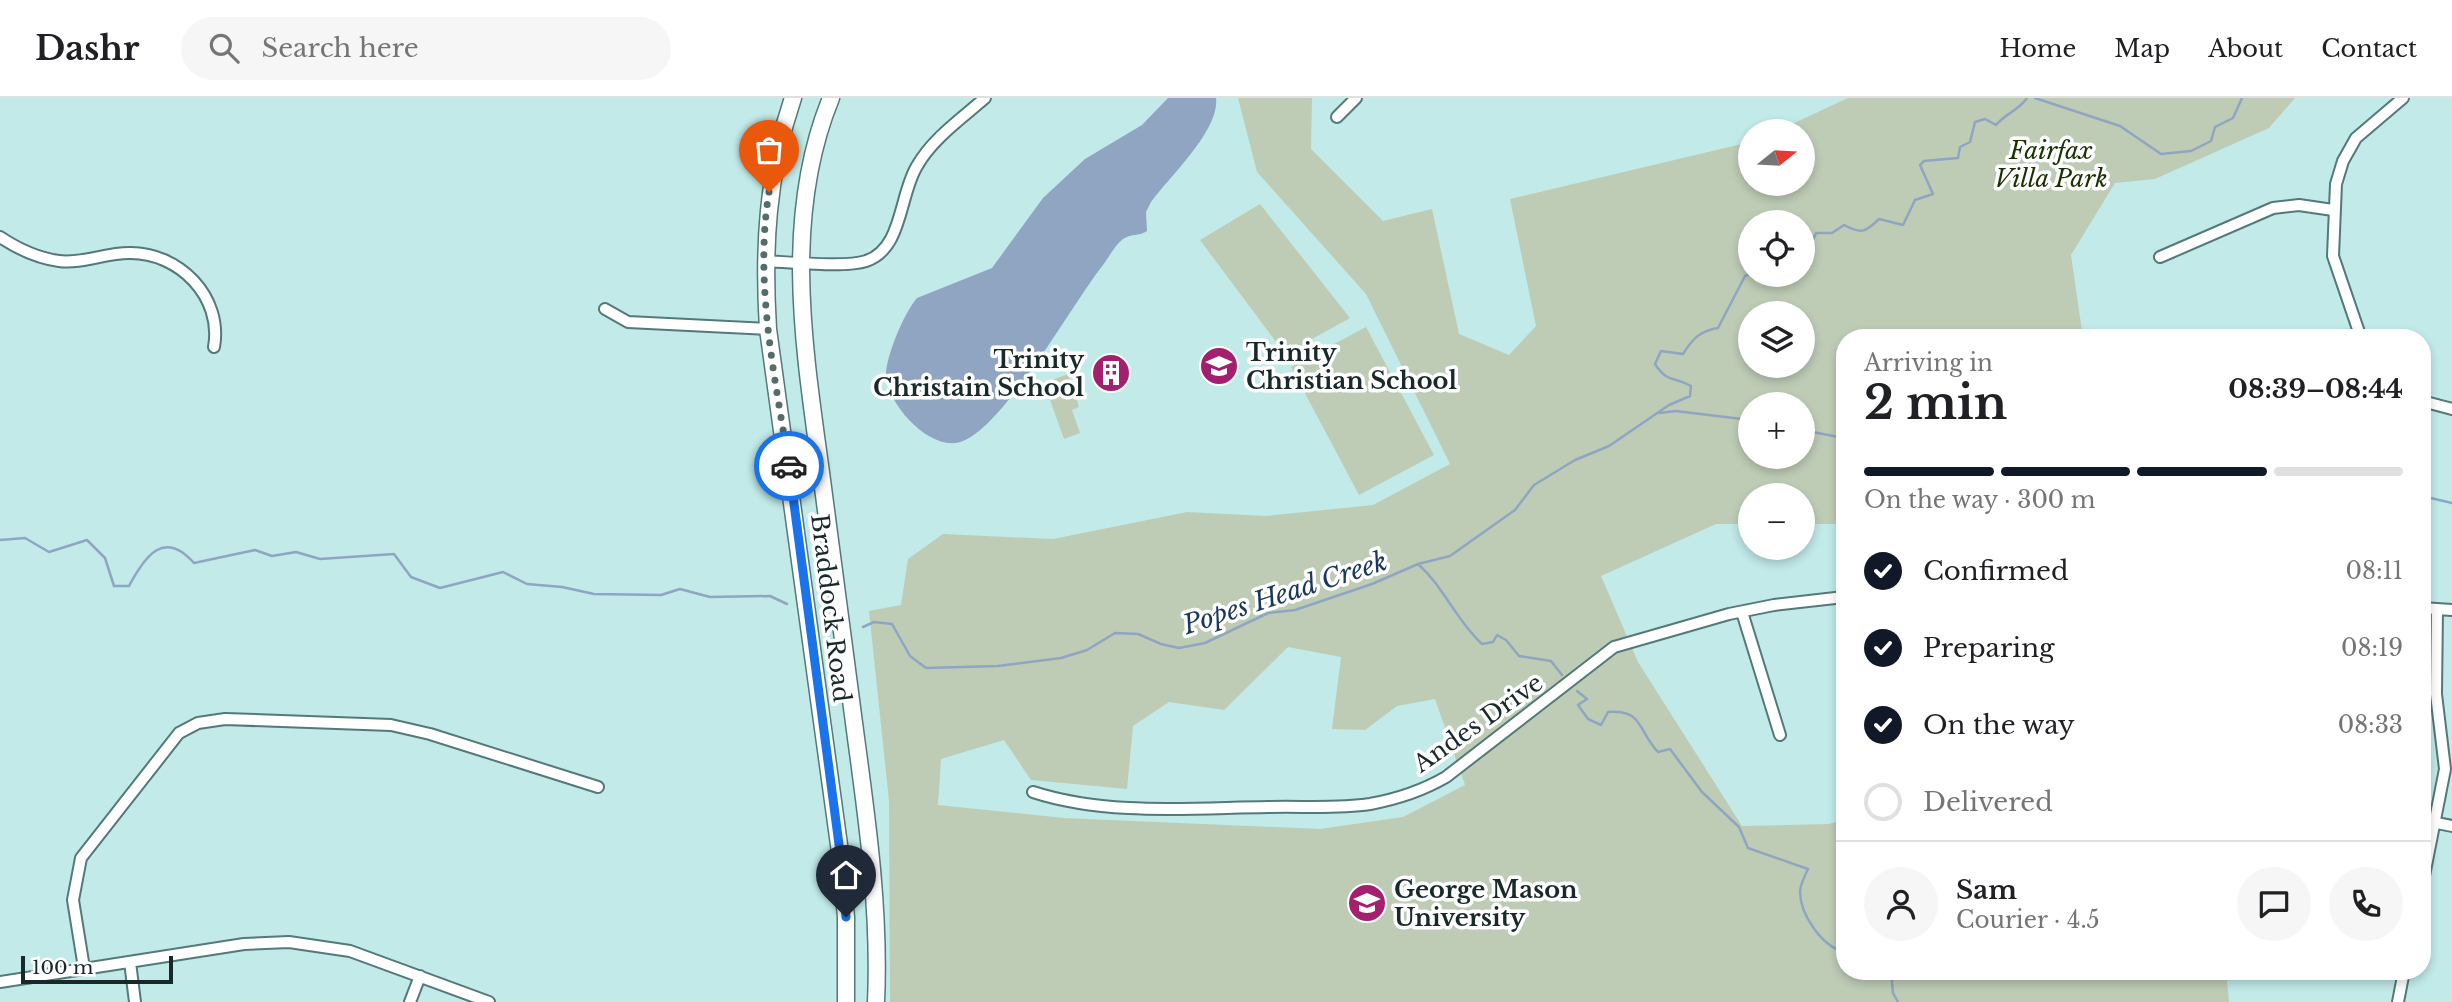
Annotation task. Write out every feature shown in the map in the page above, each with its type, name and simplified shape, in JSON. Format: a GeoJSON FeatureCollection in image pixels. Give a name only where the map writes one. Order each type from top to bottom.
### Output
{"type":"FeatureCollection","features":[{"type":"Feature","properties":{"kind":"main road","name":"Braddock Road"},"geometry":{"type":"LineString","coordinates":[[793,98],[772,178],[764,261],[768,329],[840,852],[846,917],[846,1002]]}},
{"type":"Feature","properties":{"kind":"main road","name":"Braddock Road"},"geometry":{"type":"LineString","coordinates":[[831,98],[810,169],[801,262],[815,425],[873,875],[877,929],[876,1002]]}},
{"type":"Feature","properties":{"kind":"street"},"geometry":{"type":"LineString","coordinates":[[764,261],[861,263],[884,250],[892,238],[904,192],[916,166],[928,150],[985,98]]}},
{"type":"Feature","properties":{"kind":"street"},"geometry":{"type":"LineString","coordinates":[[1337,117],[1356,98]]}},
{"type":"Feature","properties":{"kind":"street"},"geometry":{"type":"LineString","coordinates":[[2358,329],[2334,265],[2333,210],[2338,174],[2348,150],[2363,131],[2403,98]]}},
{"type":"Feature","properties":{"kind":"street"},"geometry":{"type":"LineString","coordinates":[[2160,257],[2273,208],[2299,205],[2333,210]]}},
{"type":"Feature","properties":{"kind":"street"},"geometry":{"type":"LineString","coordinates":[[0,237],[28,253],[60,261],[131,253],[154,256],[174,265],[195,282],[206,296],[216,323],[214,347]]}},
{"type":"Feature","properties":{"kind":"street"},"geometry":{"type":"LineString","coordinates":[[605,309],[628,322],[768,329]]}},
{"type":"Feature","properties":{"kind":"street"},"geometry":{"type":"LineString","coordinates":[[2431,403],[2452,409]]}},
{"type":"Feature","properties":{"kind":"street","name":"Andes Drive"},"geometry":{"type":"LineString","coordinates":[[1033,792],[1055,799],[1104,806],[1331,806],[1391,800],[1421,790],[1446,777],[1614,647],[1742,612],[1786,603],[1836,598]]}},
{"type":"Feature","properties":{"kind":"street"},"geometry":{"type":"LineString","coordinates":[[2431,609],[2452,610]]}},
{"type":"Feature","properties":{"kind":"street"},"geometry":{"type":"LineString","coordinates":[[2431,846],[2445,769],[2436,694],[2437,609]]}},
{"type":"Feature","properties":{"kind":"street"},"geometry":{"type":"LineString","coordinates":[[1742,612],[1780,735]]}},
{"type":"Feature","properties":{"kind":"street"},"geometry":{"type":"LineString","coordinates":[[85,968],[73,900],[81,858],[179,733],[198,723],[225,719],[391,725],[430,734],[598,787]]}},
{"type":"Feature","properties":{"kind":"street"},"geometry":{"type":"LineString","coordinates":[[2431,822],[2452,826]]}},
{"type":"Feature","properties":{"kind":"street"},"geometry":{"type":"LineString","coordinates":[[0,982],[244,944],[289,942],[349,951],[489,1002]]}},
{"type":"Feature","properties":{"kind":"street"},"geometry":{"type":"LineString","coordinates":[[130,962],[135,1002]]}},
{"type":"Feature","properties":{"kind":"street"},"geometry":{"type":"LineString","coordinates":[[410,1002],[420,976]]}},
{"type":"Feature","properties":{"kind":"street"},"geometry":{"type":"LineString","coordinates":[[2398,1002],[2402,980]]}},
{"type":"Feature","properties":{"kind":"green space","name":"Fairfax Villa Park"},"geometry":{"type":"Polygon","coordinates":[[[1238,98],[1312,98],[1311,149],[1383,221],[1432,209],[1459,334],[1509,355],[1536,326],[1510,199],[1738,145],[1738,196],[1815,196],[1815,119],[1803,119],[1848,98],[2295,98],[2269,128],[2155,179],[2115,183],[2071,255],[2082,329],[1836,329],[1836,524],[1815,524],[1815,483],[1738,483],[1738,524],[1716,524],[1601,576],[1638,662],[1742,826],[1836,822],[1836,980],[2227,980],[2229,1002],[890,1002],[889,801],[869,611],[901,605],[908,559],[943,534],[1053,539],[1187,512],[1266,516],[1373,505],[1450,464],[1366,294],[1257,172],[1238,98]],[[1288,647],[1224,710],[1169,702],[1133,726],[1127,789],[1031,780],[1004,740],[941,759],[938,805],[1064,818],[1320,829],[1403,817],[1465,785],[1435,699],[1397,706],[1365,730],[1332,729],[1341,657],[1288,647]]]}},
{"type":"Feature","properties":{"kind":"green space"},"geometry":{"type":"Polygon","coordinates":[[[1260,204],[1350,318],[1285,354],[1200,240],[1260,204]]]}},
{"type":"Feature","properties":{"kind":"green space"},"geometry":{"type":"Polygon","coordinates":[[[1366,327],[1434,455],[1359,495],[1291,367],[1366,327]]]}},
{"type":"Feature","properties":{"kind":"green space"},"geometry":{"type":"Polygon","coordinates":[[[1068,374],[1079,407],[1072,410],[1080,433],[1064,439],[1044,383],[1068,374]]]}},
{"type":"Feature","properties":{"kind":"water"},"geometry":{"type":"Polygon","coordinates":[[[1168,98],[1216,98],[1215,111],[1192,153],[1151,202],[1146,212],[1147,231],[1126,237],[1117,244],[1016,391],[977,433],[960,442],[948,443],[924,433],[903,413],[895,401],[886,377],[892,348],[901,325],[917,298],[992,268],[1043,198],[1085,159],[1142,125],[1168,98]]]}},
{"type":"Feature","properties":{"kind":"waterway","name":"Popes Head Creek"},"geometry":{"type":"LineString","coordinates":[[1815,235],[1816,233],[1832,233],[1844,225],[1863,231],[1879,219],[1903,225],[1915,200],[1933,194],[1920,165],[1924,161],[1958,158],[1960,147],[1970,142],[1975,122],[1985,119],[1996,125],[2027,98]]}},
{"type":"Feature","properties":{"kind":"waterway","name":"Popes Head Creek"},"geometry":{"type":"LineString","coordinates":[[2035,98],[2120,126],[2161,154],[2191,151],[2211,141],[2215,127],[2233,118],[2242,98]]}},
{"type":"Feature","properties":{"kind":"waterway","name":"Popes Head Creek"},"geometry":{"type":"LineString","coordinates":[[863,627],[874,622],[892,624],[910,656],[926,668],[998,666],[1061,658],[1087,650],[1115,633],[1138,634],[1179,648],[1205,643],[1268,613],[1295,610],[1372,584],[1418,564],[1450,556],[1515,510],[1534,485],[1575,460],[1609,446],[1669,405],[1690,396],[1691,386],[1668,377],[1655,364],[1661,351],[1683,354],[1697,336],[1718,328],[1739,287]]}},
{"type":"Feature","properties":{"kind":"waterway","name":"Popes Head Creek"},"geometry":{"type":"LineString","coordinates":[[1659,413],[1676,411],[1738,419]]}},
{"type":"Feature","properties":{"kind":"waterway","name":"Popes Head Creek"},"geometry":{"type":"LineString","coordinates":[[1815,432],[1836,436]]}},
{"type":"Feature","properties":{"kind":"waterway","name":"Popes Head Creek"},"geometry":{"type":"LineString","coordinates":[[2431,498],[2452,503]]}},
{"type":"Feature","properties":{"kind":"waterway","name":"Popes Head Creek"},"geometry":{"type":"LineString","coordinates":[[0,540],[25,538],[49,552],[87,540],[105,558],[114,586],[129,586],[149,557],[164,547],[183,553],[194,563],[255,550],[272,556],[296,552],[320,559],[394,554],[411,577],[440,588],[503,572],[527,584],[562,587],[594,594],[661,595],[680,589],[710,597],[770,596],[787,604]]}},
{"type":"Feature","properties":{"kind":"waterway"},"geometry":{"type":"LineString","coordinates":[[1418,564],[1482,644],[1493,642],[1497,635],[1506,640],[1519,656],[1551,661],[1562,675]]}},
{"type":"Feature","properties":{"kind":"waterway"},"geometry":{"type":"LineString","coordinates":[[1577,691],[1587,699],[1578,705],[1588,719],[1601,725],[1608,712],[1628,714],[1639,723],[1658,752],[1670,749],[1702,792],[1739,827],[1748,848],[1808,869],[1800,891],[1804,910],[1820,936],[1836,949]]}},
{"type":"Feature","properties":{"kind":"waterway"},"geometry":{"type":"LineString","coordinates":[[1892,980],[1893,993],[1898,1002]]}},
{"type":"Feature","properties":{"kind":"way so far"},"geometry":{"type":"LineString","coordinates":[[769,192],[764,261],[766,307],[789,466]]}},
{"type":"Feature","properties":{"kind":"place","name":"Trinity Christian School"},"geometry":{"type":"Point","coordinates":[1219,366]}},
{"type":"Feature","properties":{"kind":"place","name":"Trinity Christain School"},"geometry":{"type":"Point","coordinates":[1111,373]}},
{"type":"Feature","properties":{"kind":"place","name":"George Mason University"},"geometry":{"type":"Point","coordinates":[1367,903]}},
{"type":"Feature","properties":{"kind":"route"},"geometry":{"type":"LineString","coordinates":[[789,466],[840,852],[846,917]]}}]}
